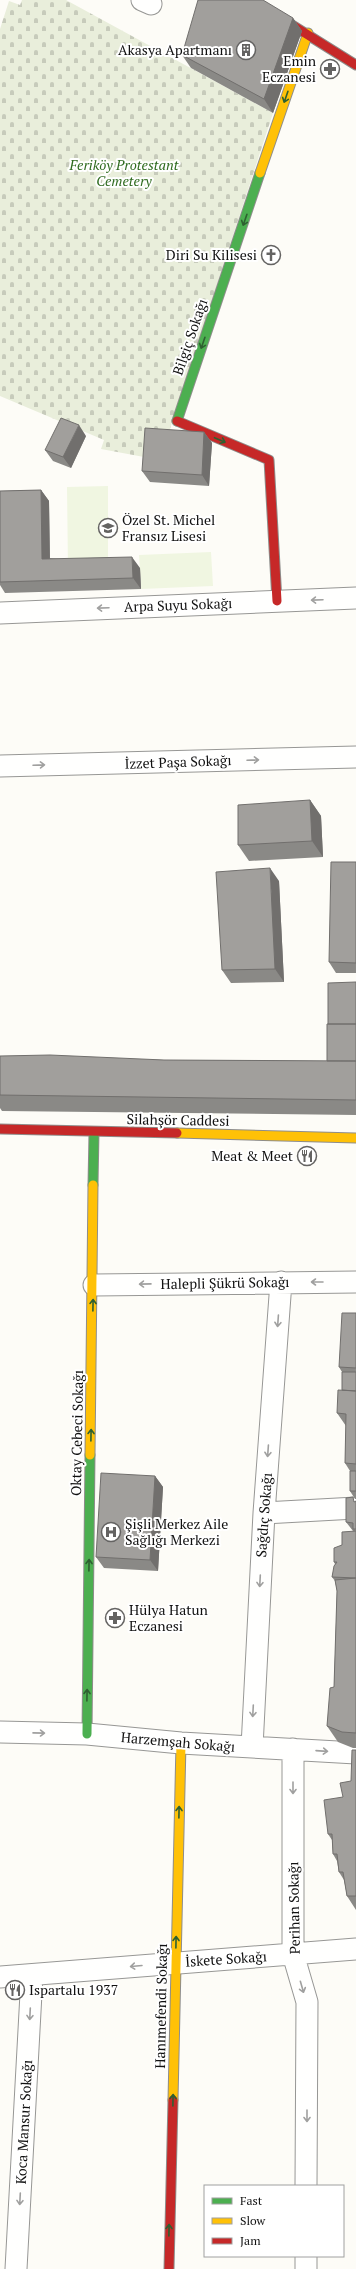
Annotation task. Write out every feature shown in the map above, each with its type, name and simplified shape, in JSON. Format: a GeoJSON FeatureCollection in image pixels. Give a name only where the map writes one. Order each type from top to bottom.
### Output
{"type":"FeatureCollection","features":[{"type":"Feature","properties":{"kind":"street"},"geometry":{"type":"LineString","coordinates":[[252,0],[308,33],[356,64]]}},
{"type":"Feature","properties":{"kind":"street","name":"Bilgiç Sokağı"},"geometry":{"type":"LineString","coordinates":[[277,601],[269,460],[176,421],[308,33]]}},
{"type":"Feature","properties":{"kind":"street","name":"Arpa Suyu Sokağı"},"geometry":{"type":"LineString","coordinates":[[0,612],[356,598]]}},
{"type":"Feature","properties":{"kind":"street","name":"İzzet Paşa Sokağı"},"geometry":{"type":"LineString","coordinates":[[0,766],[356,757]]}},
{"type":"Feature","properties":{"kind":"street","name":"Silahşör Caddesi"},"geometry":{"type":"LineString","coordinates":[[0,1129],[356,1138]]}},
{"type":"Feature","properties":{"kind":"street","name":"Oktay Cebeci Sokağı"},"geometry":{"type":"LineString","coordinates":[[87,1734],[94,1285],[94,1132]]}},
{"type":"Feature","properties":{"kind":"street","name":"Sağdıç Sokağı"},"geometry":{"type":"LineString","coordinates":[[252,1747],[264,1513],[281,1282]]}},
{"type":"Feature","properties":{"kind":"street","name":"Halepli Şükrü Sokağı"},"geometry":{"type":"LineString","coordinates":[[94,1285],[356,1282]]}},
{"type":"Feature","properties":{"kind":"street"},"geometry":{"type":"LineString","coordinates":[[264,1513],[356,1508]]}},
{"type":"Feature","properties":{"kind":"street","name":"Harzemşah Sokağı"},"geometry":{"type":"LineString","coordinates":[[0,1732],[87,1734],[181,1743],[356,1753]]}},
{"type":"Feature","properties":{"kind":"street","name":"Hanımefendi Sokağı"},"geometry":{"type":"LineString","coordinates":[[168,2269],[181,1743]]}},
{"type":"Feature","properties":{"kind":"street","name":"Perihan Sokağı"},"geometry":{"type":"LineString","coordinates":[[293,1749],[293,1954],[307,2002],[306,2185]]}},
{"type":"Feature","properties":{"kind":"street","name":"İskete Sokağı"},"geometry":{"type":"LineString","coordinates":[[0,1977],[356,1949]]}},
{"type":"Feature","properties":{"kind":"street","name":"Koca Mansur Sokağı"},"geometry":{"type":"LineString","coordinates":[[16,2269],[32,1975]]}},
{"type":"Feature","properties":{"kind":"street"},"geometry":{"type":"LineString","coordinates":[[306,2257],[306,2269]]}},
{"type":"Feature","properties":{"kind":"green space","name":"Feriköy Protestant Cemetery"},"geometry":{"type":"Polygon","coordinates":[[[22,0],[66,0],[273,113],[168,435],[144,457],[101,449],[104,440],[0,396],[0,29],[9,1],[20,5],[22,0]]]}},
{"type":"Feature","properties":{"kind":"green space"},"geometry":{"type":"Polygon","coordinates":[[[108,486],[108,569],[68,569],[67,487],[108,486]]]}},
{"type":"Feature","properties":{"kind":"green space"},"geometry":{"type":"Polygon","coordinates":[[[211,552],[213,586],[141,589],[139,555],[211,552]]]}},
{"type":"Feature","properties":{"kind":"building","name":"Akasya Apartmanı"},"geometry":{"type":"Polygon","coordinates":[[[198,0],[263,0],[293,18],[264,99],[182,55],[198,0]]]}},
{"type":"Feature","properties":{"kind":"building"},"geometry":{"type":"Polygon","coordinates":[[[61,418],[79,425],[63,457],[45,450],[61,418]]]}},
{"type":"Feature","properties":{"kind":"building"},"geometry":{"type":"Polygon","coordinates":[[[145,428],[204,432],[202,475],[142,471],[145,428]]]}},
{"type":"Feature","properties":{"kind":"building"},"geometry":{"type":"Polygon","coordinates":[[[41,490],[42,559],[132,557],[133,578],[0,582],[0,491],[41,490]]]}},
{"type":"Feature","properties":{"kind":"building"},"geometry":{"type":"Polygon","coordinates":[[[310,800],[312,841],[238,845],[238,805],[310,800]]]}},
{"type":"Feature","properties":{"kind":"building"},"geometry":{"type":"Polygon","coordinates":[[[331,862],[356,862],[356,963],[329,962],[331,862]]]}},
{"type":"Feature","properties":{"kind":"building"},"geometry":{"type":"Polygon","coordinates":[[[270,868],[275,969],[222,970],[216,872],[270,868]]]}},
{"type":"Feature","properties":{"kind":"building"},"geometry":{"type":"Polygon","coordinates":[[[356,982],[356,1024],[328,1024],[328,983],[356,982]]]}},
{"type":"Feature","properties":{"kind":"building"},"geometry":{"type":"Polygon","coordinates":[[[327,1024],[356,1024],[356,1061],[327,1061],[327,1024]]]}},
{"type":"Feature","properties":{"kind":"building"},"geometry":{"type":"Polygon","coordinates":[[[50,1055],[164,1060],[356,1061],[356,1100],[0,1095],[0,1056],[50,1055]]]}},
{"type":"Feature","properties":{"kind":"building"},"geometry":{"type":"Polygon","coordinates":[[[342,1313],[356,1313],[356,1368],[339,1367],[342,1313]]]}},
{"type":"Feature","properties":{"kind":"building"},"geometry":{"type":"Polygon","coordinates":[[[342,1372],[356,1372],[356,1391],[342,1390],[342,1372]]]}},
{"type":"Feature","properties":{"kind":"building"},"geometry":{"type":"Polygon","coordinates":[[[338,1390],[356,1391],[356,1464],[345,1463],[346,1414],[337,1413],[338,1390]]]}},
{"type":"Feature","properties":{"kind":"building"},"geometry":{"type":"Polygon","coordinates":[[[350,1471],[356,1471],[356,1491],[350,1491],[350,1471]]]}},
{"type":"Feature","properties":{"kind":"building"},"geometry":{"type":"Polygon","coordinates":[[[101,1473],[155,1476],[150,1560],[96,1557],[101,1473]]]}},
{"type":"Feature","properties":{"kind":"building"},"geometry":{"type":"Polygon","coordinates":[[[353,1497],[354,1502],[356,1501],[356,1529],[353,1529],[353,1523],[346,1522],[346,1498],[353,1497]]]}},
{"type":"Feature","properties":{"kind":"building"},"geometry":{"type":"Polygon","coordinates":[[[356,1531],[356,1578],[332,1577],[334,1566],[337,1562],[334,1562],[334,1548],[342,1545],[342,1532],[356,1531]]]}},
{"type":"Feature","properties":{"kind":"building"},"geometry":{"type":"Polygon","coordinates":[[[356,1578],[356,1733],[342,1732],[327,1726],[330,1688],[334,1687],[337,1591],[335,1580],[356,1578]]]}},
{"type":"Feature","properties":{"kind":"building"},"geometry":{"type":"Polygon","coordinates":[[[352,1750],[356,1750],[356,1896],[347,1896],[343,1872],[339,1872],[337,1854],[333,1854],[332,1834],[328,1834],[324,1800],[343,1797],[340,1783],[351,1781],[352,1750]]]}},
{"type":"Feature","properties":{"kind":"traffic: fast"},"geometry":{"type":"LineString","coordinates":[[177,421],[260,173]]}},
{"type":"Feature","properties":{"kind":"traffic: fast"},"geometry":{"type":"LineString","coordinates":[[93,1185],[94,1132]]}},
{"type":"Feature","properties":{"kind":"traffic: fast"},"geometry":{"type":"LineString","coordinates":[[87,1734],[90,1455]]}},
{"type":"Feature","properties":{"kind":"traffic: slow"},"geometry":{"type":"LineString","coordinates":[[260,173],[308,33]]}},
{"type":"Feature","properties":{"kind":"traffic: slow"},"geometry":{"type":"LineString","coordinates":[[177,1133],[356,1138]]}},
{"type":"Feature","properties":{"kind":"traffic: slow"},"geometry":{"type":"LineString","coordinates":[[90,1455],[93,1185]]}},
{"type":"Feature","properties":{"kind":"traffic: slow"},"geometry":{"type":"LineString","coordinates":[[173,2100],[181,1743]]}},
{"type":"Feature","properties":{"kind":"traffic: jam"},"geometry":{"type":"LineString","coordinates":[[252,0],[356,65]]}},
{"type":"Feature","properties":{"kind":"traffic: jam"},"geometry":{"type":"LineString","coordinates":[[177,421],[269,460],[277,601]]}},
{"type":"Feature","properties":{"kind":"traffic: jam"},"geometry":{"type":"LineString","coordinates":[[0,1129],[177,1133]]}},
{"type":"Feature","properties":{"kind":"traffic: jam"},"geometry":{"type":"LineString","coordinates":[[169,2269],[173,2100]]}},
{"type":"Feature","properties":{"kind":"place","name":"Akasya Apartmanı"},"geometry":{"type":"Point","coordinates":[246,50]}},
{"type":"Feature","properties":{"kind":"place","name":"Emin Eczanesi"},"geometry":{"type":"Point","coordinates":[330,69]}},
{"type":"Feature","properties":{"kind":"place","name":"Diri Su Kilisesi"},"geometry":{"type":"Point","coordinates":[271,255]}},
{"type":"Feature","properties":{"kind":"place","name":"Özel St. Michel Fransız Lisesi"},"geometry":{"type":"Point","coordinates":[108,528]}},
{"type":"Feature","properties":{"kind":"place","name":"Meat & Meet"},"geometry":{"type":"Point","coordinates":[307,1156]}},
{"type":"Feature","properties":{"kind":"place","name":"Şişli Merkez Aile Sağlığı Merkezi"},"geometry":{"type":"Point","coordinates":[111,1532]}},
{"type":"Feature","properties":{"kind":"place","name":"Hülya Hatun Eczanesi"},"geometry":{"type":"Point","coordinates":[115,1618]}},
{"type":"Feature","properties":{"kind":"place","name":"Ispartalu 1937"},"geometry":{"type":"Point","coordinates":[15,1990]}}]}
